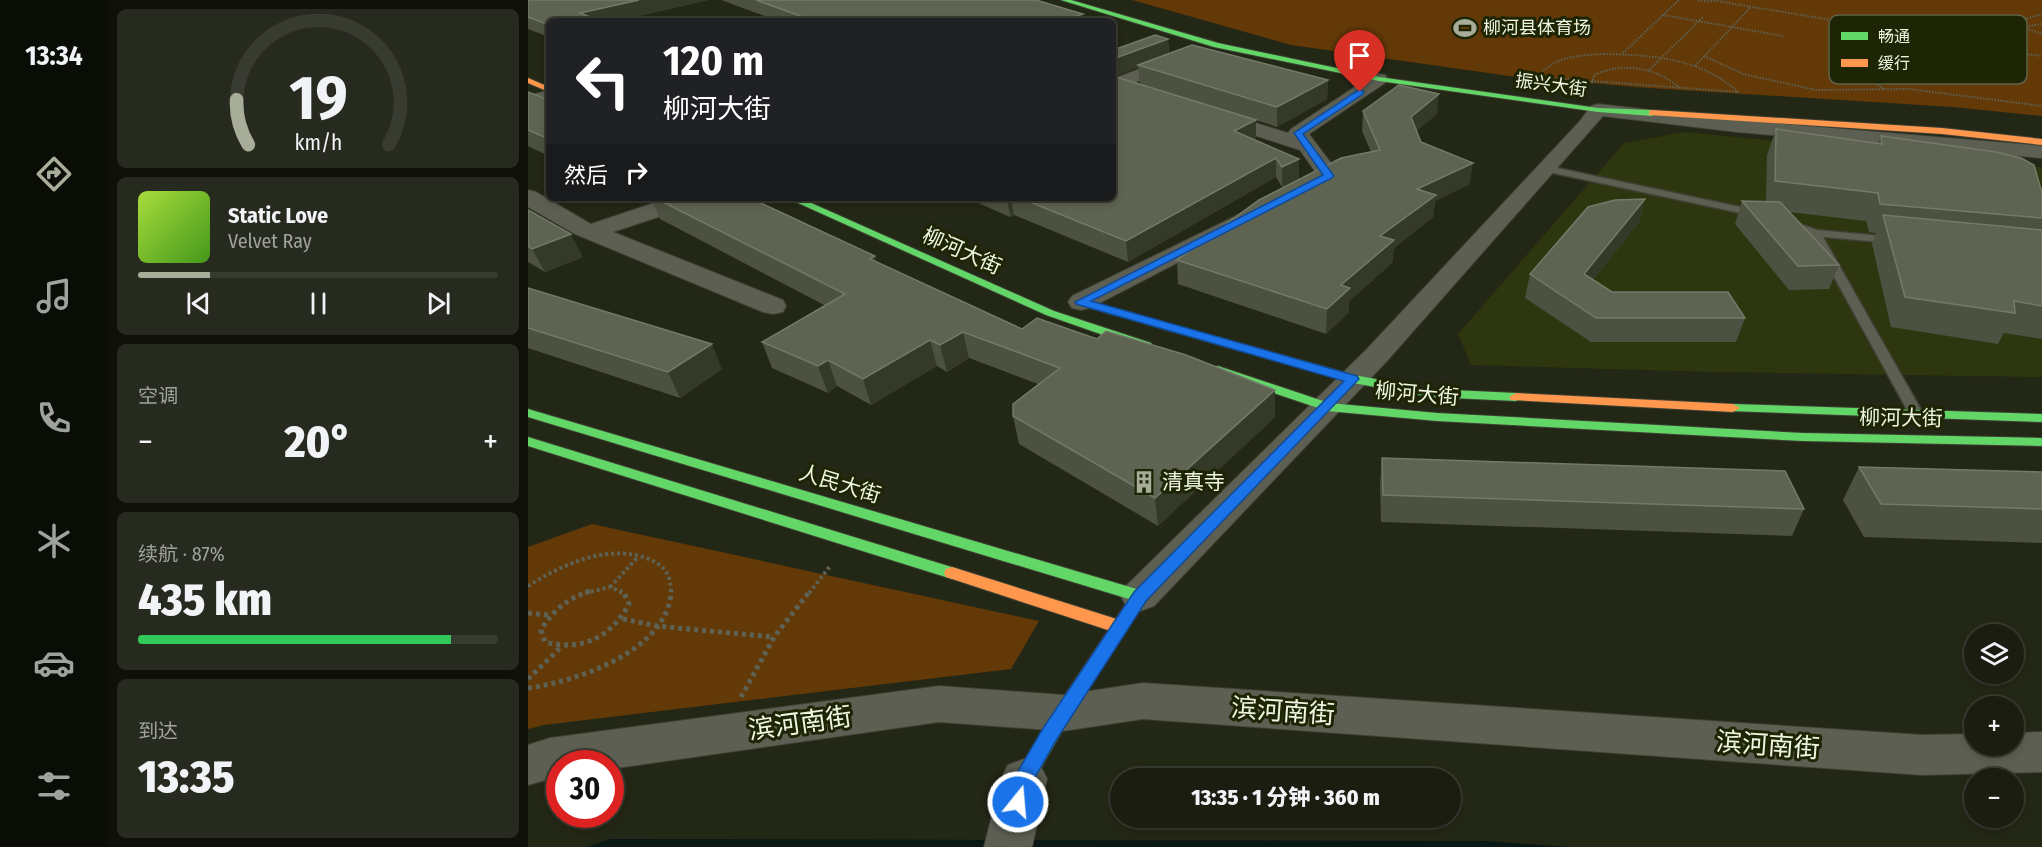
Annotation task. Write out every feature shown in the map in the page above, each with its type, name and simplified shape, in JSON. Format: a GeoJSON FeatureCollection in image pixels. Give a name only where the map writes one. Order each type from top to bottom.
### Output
{"type":"FeatureCollection","features":[{"type":"Feature","properties":{"kind":"street","name":"振兴大街"},"geometry":{"type":"LineString","coordinates":[[1064,0],[1216,45],[1379,79],[1598,110],[1942,131],[2042,142]]}},
{"type":"Feature","properties":{"kind":"street","name":"振兴大街"},"geometry":{"type":"LineString","coordinates":[[1095,0],[1233,40],[1400,75],[1607,102],[1938,123],[2042,134]]}},
{"type":"Feature","properties":{"kind":"street"},"geometry":{"type":"LineString","coordinates":[[1116,83],[1216,45]]}},
{"type":"Feature","properties":{"kind":"street"},"geometry":{"type":"LineString","coordinates":[[1075,300],[1329,176],[1298,133],[1379,79]]}},
{"type":"Feature","properties":{"kind":"street"},"geometry":{"type":"LineString","coordinates":[[528,80],[546,89]]}},
{"type":"Feature","properties":{"kind":"street"},"geometry":{"type":"LineString","coordinates":[[1116,85],[1150,95]]}},
{"type":"Feature","properties":{"kind":"street"},"geometry":{"type":"LineString","coordinates":[[528,102],[546,97]]}},
{"type":"Feature","properties":{"kind":"street"},"geometry":{"type":"LineString","coordinates":[[1195,110],[1308,146]]}},
{"type":"Feature","properties":{"kind":"street"},"geometry":{"type":"LineString","coordinates":[[1008,847],[1024,779],[1063,712],[1140,596],[1353,379],[1548,169],[1587,126],[1598,110],[2012,156],[2042,152]]}},
{"type":"Feature","properties":{"kind":"street"},"geometry":{"type":"LineString","coordinates":[[528,197],[590,232],[773,306]]}},
{"type":"Feature","properties":{"kind":"street"},"geometry":{"type":"LineString","coordinates":[[590,232],[683,201]]}},
{"type":"Feature","properties":{"kind":"street","name":"柳河大街"},"geometry":{"type":"LineString","coordinates":[[799,201],[1050,314],[1159,350]]}},
{"type":"Feature","properties":{"kind":"street","name":"柳河大街"},"geometry":{"type":"LineString","coordinates":[[1075,300],[1353,379],[1430,393],[2042,418]]}},
{"type":"Feature","properties":{"kind":"street","name":"柳河大街"},"geometry":{"type":"LineString","coordinates":[[1202,365],[1326,407],[1437,417],[1803,437],[2042,442]]}},
{"type":"Feature","properties":{"kind":"street","name":"人民大街"},"geometry":{"type":"LineString","coordinates":[[528,413],[1140,596]]}},
{"type":"Feature","properties":{"kind":"street"},"geometry":{"type":"LineString","coordinates":[[528,441],[1066,608],[1120,627]]}},
{"type":"Feature","properties":{"kind":"street","name":"滨河南街"},"geometry":{"type":"LineString","coordinates":[[528,765],[550,758],[939,704],[1063,712],[1143,701],[1922,755],[2042,752]]}},
{"type":"Feature","properties":{"kind":"lane"},"geometry":{"type":"LineString","coordinates":[[1548,169],[1776,219],[1815,233],[1906,242]]}},
{"type":"Feature","properties":{"kind":"lane"},"geometry":{"type":"LineString","coordinates":[[1815,233],[1917,414]]}},
{"type":"Feature","properties":{"kind":"path"},"geometry":{"type":"LineString","coordinates":[[1622,54],[1679,0]]}},
{"type":"Feature","properties":{"kind":"path"},"geometry":{"type":"LineString","coordinates":[[1695,66],[1750,8],[1698,0]]}},
{"type":"Feature","properties":{"kind":"path"},"geometry":{"type":"LineString","coordinates":[[1711,0],[1829,20]]}},
{"type":"Feature","properties":{"kind":"path"},"geometry":{"type":"LineString","coordinates":[[2027,18],[2042,14]]}},
{"type":"Feature","properties":{"kind":"path"},"geometry":{"type":"LineString","coordinates":[[1663,15],[1783,36]]}},
{"type":"Feature","properties":{"kind":"path"},"geometry":{"type":"LineString","coordinates":[[1648,71],[1703,17]]}},
{"type":"Feature","properties":{"kind":"path"},"geometry":{"type":"LineString","coordinates":[[2027,22],[2038,25]]}},
{"type":"Feature","properties":{"kind":"path"},"geometry":{"type":"LineString","coordinates":[[2027,26],[2042,25]]}},
{"type":"Feature","properties":{"kind":"path"},"geometry":{"type":"LineString","coordinates":[[2027,29],[2042,34]]}},
{"type":"Feature","properties":{"kind":"path"},"geometry":{"type":"LineString","coordinates":[[1622,54],[1660,58],[1695,66],[1722,78],[1738,92],[1538,77],[1549,65],[1587,55],[1622,54]]}},
{"type":"Feature","properties":{"kind":"path"},"geometry":{"type":"LineString","coordinates":[[2027,54],[2042,56]]}},
{"type":"Feature","properties":{"kind":"path"},"geometry":{"type":"LineString","coordinates":[[1704,56],[1743,74],[1775,83],[1816,90],[1909,89],[2042,106]]}},
{"type":"Feature","properties":{"kind":"path"},"geometry":{"type":"LineString","coordinates":[[1592,82],[1594,75],[1606,70],[1626,68],[1666,76],[1681,88]]}},
{"type":"Feature","properties":{"kind":"path"},"geometry":{"type":"LineString","coordinates":[[1875,84],[1885,90]]}},
{"type":"Feature","properties":{"kind":"path"},"geometry":{"type":"LineString","coordinates":[[720,734],[774,637],[849,542]]}},
{"type":"Feature","properties":{"kind":"path"},"geometry":{"type":"LineString","coordinates":[[528,586],[563,567],[587,559],[611,555],[639,556],[662,567],[670,578],[672,592],[668,608],[657,626],[634,648],[594,672],[569,682],[528,687]]}},
{"type":"Feature","properties":{"kind":"path"},"geometry":{"type":"LineString","coordinates":[[610,587],[639,556]]}},
{"type":"Feature","properties":{"kind":"path"},"geometry":{"type":"LineString","coordinates":[[610,587],[624,593],[629,604],[622,619],[606,634],[582,645],[560,648],[545,642],[541,630],[549,615],[566,600],[581,593],[610,587]]}},
{"type":"Feature","properties":{"kind":"path"},"geometry":{"type":"LineString","coordinates":[[528,612],[549,615]]}},
{"type":"Feature","properties":{"kind":"path"},"geometry":{"type":"LineString","coordinates":[[622,619],[657,626],[774,637]]}},
{"type":"Feature","properties":{"kind":"path"},"geometry":{"type":"LineString","coordinates":[[528,679],[560,648]]}},
{"type":"Feature","properties":{"kind":"shaded area"},"geometry":{"type":"Polygon","coordinates":[[[1132,0],[2042,0],[2042,116],[1952,107],[1649,88],[1509,76],[1291,45],[1132,0]]]}},
{"type":"Feature","properties":{"kind":"shaded area"},"geometry":{"type":"Polygon","coordinates":[[[1685,132],[2042,167],[2042,377],[1712,372],[1471,365],[1458,334],[1624,143],[1685,132]]]}},
{"type":"Feature","properties":{"kind":"shaded area"},"geometry":{"type":"Polygon","coordinates":[[[592,524],[1039,621],[1011,669],[544,725],[528,729],[528,547],[592,524]]]}},
{"type":"Feature","properties":{"kind":"shaded area"},"geometry":{"type":"Polygon","coordinates":[[[610,839],[1486,841],[1567,847],[587,847],[610,839]]]}},
{"type":"Feature","properties":{"kind":"building"},"geometry":{"type":"Polygon","coordinates":[[[528,0],[639,0],[580,13],[592,18],[546,18],[546,24],[528,17],[528,0]]]}},
{"type":"Feature","properties":{"kind":"building"},"geometry":{"type":"Polygon","coordinates":[[[756,0],[1036,0],[1083,14],[1070,18],[806,18],[756,0]]]}},
{"type":"Feature","properties":{"kind":"building"},"geometry":{"type":"Polygon","coordinates":[[[1155,35],[1168,39],[1116,58],[1116,49],[1155,35]]]}},
{"type":"Feature","properties":{"kind":"building"},"geometry":{"type":"Polygon","coordinates":[[[1192,45],[1328,80],[1277,107],[1138,65],[1192,45]]]}},
{"type":"Feature","properties":{"kind":"building"},"geometry":{"type":"Polygon","coordinates":[[[1116,77],[1256,120],[1234,131],[1299,159],[1282,167],[1276,158],[1126,241],[1027,201],[1116,201],[1116,77]]]}},
{"type":"Feature","properties":{"kind":"building"},"geometry":{"type":"Polygon","coordinates":[[[1399,85],[1439,94],[1411,117],[1421,142],[1473,163],[1417,189],[1436,195],[1380,236],[1394,240],[1341,285],[1350,288],[1327,309],[1177,260],[1259,200],[1341,158],[1380,150],[1363,111],[1399,85]]]}},
{"type":"Feature","properties":{"kind":"building"},"geometry":{"type":"Polygon","coordinates":[[[528,92],[546,99],[546,138],[528,130],[528,92]]]}},
{"type":"Feature","properties":{"kind":"building"},"geometry":{"type":"Polygon","coordinates":[[[1776,129],[1882,144],[1881,136],[1996,152],[2021,158],[2034,165],[2042,193],[2042,218],[1880,204],[1878,193],[1775,181],[1776,129]]]}},
{"type":"Feature","properties":{"kind":"building"},"geometry":{"type":"Polygon","coordinates":[[[1645,199],[1584,274],[1612,292],[1728,292],[1745,318],[1596,318],[1530,274],[1588,207],[1615,200],[1645,199]]]}},
{"type":"Feature","properties":{"kind":"building"},"geometry":{"type":"Polygon","coordinates":[[[661,201],[756,201],[875,256],[870,259],[1022,329],[1037,318],[1097,339],[1106,331],[1186,355],[1275,390],[1155,498],[1013,416],[1013,404],[1060,368],[963,332],[940,345],[930,340],[863,379],[828,360],[818,366],[762,342],[845,294],[661,201]]]}},
{"type":"Feature","properties":{"kind":"building"},"geometry":{"type":"Polygon","coordinates":[[[1742,201],[1780,202],[1839,265],[1798,266],[1742,201]]]}},
{"type":"Feature","properties":{"kind":"building"},"geometry":{"type":"Polygon","coordinates":[[[528,210],[571,234],[532,249],[528,246],[528,210]]]}},
{"type":"Feature","properties":{"kind":"building"},"geometry":{"type":"Polygon","coordinates":[[[1883,215],[2042,230],[2042,306],[2014,301],[2015,313],[1905,297],[1883,215]]]}},
{"type":"Feature","properties":{"kind":"building"},"geometry":{"type":"Polygon","coordinates":[[[528,288],[712,344],[668,372],[528,328],[528,288]]]}},
{"type":"Feature","properties":{"kind":"building"},"geometry":{"type":"Polygon","coordinates":[[[1382,458],[1785,471],[1804,509],[1383,495],[1382,458]]]}},
{"type":"Feature","properties":{"kind":"building"},"geometry":{"type":"Polygon","coordinates":[[[1859,467],[2042,472],[2042,509],[1881,504],[1859,467]]]}},
{"type":"Feature","properties":{"kind":"traffic: fast"},"geometry":{"type":"LineString","coordinates":[[1064,0],[1217,45],[1379,79],[1598,110],[1652,113]]}},
{"type":"Feature","properties":{"kind":"traffic: fast"},"geometry":{"type":"LineString","coordinates":[[799,201],[1050,313],[1147,346]]}},
{"type":"Feature","properties":{"kind":"traffic: fast"},"geometry":{"type":"LineString","coordinates":[[1087,304],[1353,379],[1430,393],[1516,397]]}},
{"type":"Feature","properties":{"kind":"traffic: fast"},"geometry":{"type":"LineString","coordinates":[[1218,370],[1327,407],[1437,417],[1803,437],[2042,442]]}},
{"type":"Feature","properties":{"kind":"traffic: fast"},"geometry":{"type":"LineString","coordinates":[[1733,408],[2042,418]]}},
{"type":"Feature","properties":{"kind":"traffic: fast"},"geometry":{"type":"LineString","coordinates":[[528,413],[1140,596],[1063,713],[1024,779]]}},
{"type":"Feature","properties":{"kind":"traffic: fast"},"geometry":{"type":"LineString","coordinates":[[528,441],[952,573]]}},
{"type":"Feature","properties":{"kind":"traffic: slow"},"geometry":{"type":"LineString","coordinates":[[528,80],[546,89]]}},
{"type":"Feature","properties":{"kind":"traffic: slow"},"geometry":{"type":"LineString","coordinates":[[1652,113],[1942,131],[2042,142]]}},
{"type":"Feature","properties":{"kind":"traffic: slow"},"geometry":{"type":"LineString","coordinates":[[1516,397],[1733,408]]}},
{"type":"Feature","properties":{"kind":"traffic: slow"},"geometry":{"type":"LineString","coordinates":[[952,573],[1120,627]]}},
{"type":"Feature","properties":{"kind":"place","name":"柳河县体育场"},"geometry":{"type":"Point","coordinates":[1465,28]}},
{"type":"Feature","properties":{"kind":"place","name":"清真寺"},"geometry":{"type":"Point","coordinates":[1144,482]}},
{"type":"Feature","properties":{"kind":"route"},"geometry":{"type":"LineString","coordinates":[[1018,802],[1024,779],[1048,736],[1140,596],[1353,379],[1081,302],[1329,176],[1298,133],[1360,92]]}}]}
